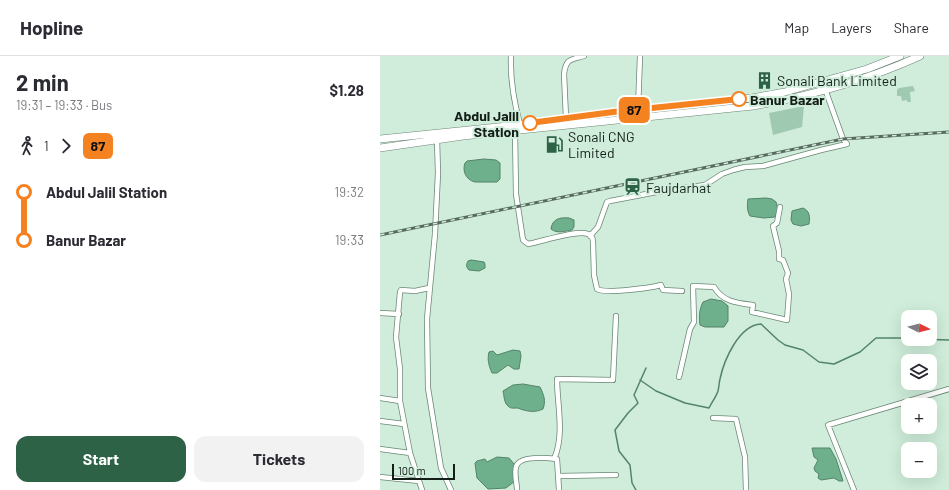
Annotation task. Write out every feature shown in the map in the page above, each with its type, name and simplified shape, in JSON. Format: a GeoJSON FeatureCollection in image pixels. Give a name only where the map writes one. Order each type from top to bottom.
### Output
{"type":"FeatureCollection","features":[{"type":"Feature","properties":{"kind":"highway"},"geometry":{"type":"LineString","coordinates":[[647,109],[753,98],[784,92],[867,68],[900,56]]}},
{"type":"Feature","properties":{"kind":"highway"},"geometry":{"type":"LineString","coordinates":[[380,148],[514,130],[753,106],[785,100],[825,89],[888,70],[920,56]]}},
{"type":"Feature","properties":{"kind":"highway"},"geometry":{"type":"LineString","coordinates":[[380,139],[520,124],[638,109],[664,110],[732,105],[753,106]]}},
{"type":"Feature","properties":{"kind":"street"},"geometry":{"type":"LineString","coordinates":[[511,56],[514,103],[520,124]]}},
{"type":"Feature","properties":{"kind":"street"},"geometry":{"type":"LineString","coordinates":[[566,118],[565,67],[567,62],[570,60],[584,56]]}},
{"type":"Feature","properties":{"kind":"street"},"geometry":{"type":"LineString","coordinates":[[638,109],[640,56]]}},
{"type":"Feature","properties":{"kind":"street"},"geometry":{"type":"LineString","coordinates":[[590,236],[598,227],[608,202],[610,201],[662,191],[706,185],[722,174],[733,170],[745,167],[762,166],[847,144],[843,139],[825,89]]}},
{"type":"Feature","properties":{"kind":"street"},"geometry":{"type":"LineString","coordinates":[[514,130],[516,194],[523,240],[528,244],[583,233],[592,238],[594,248],[595,284],[597,289],[600,291],[661,285],[663,290],[682,292]]}},
{"type":"Feature","properties":{"kind":"street"},"geometry":{"type":"LineString","coordinates":[[437,140],[438,173],[435,234],[427,319],[428,388],[441,468],[451,490]]}},
{"type":"Feature","properties":{"kind":"street"},"geometry":{"type":"LineString","coordinates":[[679,377],[690,329],[694,322],[693,286],[714,287],[718,292],[732,302],[753,305],[752,312],[787,320],[789,294],[786,279],[788,273],[783,260],[779,259],[779,250],[773,226],[777,223],[780,207]]}},
{"type":"Feature","properties":{"kind":"street"},"geometry":{"type":"LineString","coordinates":[[422,490],[410,453],[400,401],[400,369],[396,337],[401,290],[429,288]]}},
{"type":"Feature","properties":{"kind":"street"},"geometry":{"type":"LineString","coordinates":[[380,313],[399,314]]}},
{"type":"Feature","properties":{"kind":"street"},"geometry":{"type":"LineString","coordinates":[[554,458],[558,451],[560,424],[557,379],[613,380],[616,316]]}},
{"type":"Feature","properties":{"kind":"street"},"geometry":{"type":"LineString","coordinates":[[854,490],[828,425],[949,389]]}},
{"type":"Feature","properties":{"kind":"street"},"geometry":{"type":"LineString","coordinates":[[380,398],[400,401]]}},
{"type":"Feature","properties":{"kind":"street"},"geometry":{"type":"LineString","coordinates":[[713,418],[736,419],[745,457],[746,490]]}},
{"type":"Feature","properties":{"kind":"street"},"geometry":{"type":"LineString","coordinates":[[380,421],[404,424]]}},
{"type":"Feature","properties":{"kind":"street"},"geometry":{"type":"LineString","coordinates":[[380,449],[410,453]]}},
{"type":"Feature","properties":{"kind":"street"},"geometry":{"type":"LineString","coordinates":[[517,490],[516,467],[518,463],[531,458],[558,459],[559,490]]}},
{"type":"Feature","properties":{"kind":"street"},"geometry":{"type":"LineString","coordinates":[[558,476],[616,475]]}},
{"type":"Feature","properties":{"kind":"street"},"geometry":{"type":"LineString","coordinates":[[380,477],[419,481]]}},
{"type":"Feature","properties":{"kind":"shaded area"},"geometry":{"type":"Polygon","coordinates":[[[913,86],[915,91],[910,92],[911,102],[907,102],[907,100],[902,101],[901,96],[897,96],[897,90],[899,88],[913,86]]]}},
{"type":"Feature","properties":{"kind":"shaded area"},"geometry":{"type":"Polygon","coordinates":[[[804,106],[802,127],[773,135],[769,113],[804,106]]]}},
{"type":"Feature","properties":{"kind":"shaded area"},"geometry":{"type":"Polygon","coordinates":[[[484,159],[496,160],[500,163],[500,179],[497,182],[475,182],[469,179],[464,172],[464,166],[467,161],[484,159]]]}},
{"type":"Feature","properties":{"kind":"shaded area"},"geometry":{"type":"Polygon","coordinates":[[[748,199],[772,199],[776,202],[778,209],[775,217],[764,218],[750,216],[748,212],[748,199]]]}},
{"type":"Feature","properties":{"kind":"shaded area"},"geometry":{"type":"Polygon","coordinates":[[[803,208],[809,214],[809,224],[801,226],[793,224],[791,220],[792,211],[803,208]]]}},
{"type":"Feature","properties":{"kind":"shaded area"},"geometry":{"type":"Polygon","coordinates":[[[569,218],[574,220],[574,227],[572,230],[558,232],[551,229],[553,223],[557,219],[569,218]]]}},
{"type":"Feature","properties":{"kind":"shaded area"},"geometry":{"type":"Polygon","coordinates":[[[468,261],[484,262],[485,268],[479,271],[469,270],[467,265],[468,261]]]}},
{"type":"Feature","properties":{"kind":"shaded area"},"geometry":{"type":"Polygon","coordinates":[[[711,299],[722,301],[728,306],[728,321],[724,327],[705,327],[700,325],[699,319],[703,302],[711,299]]]}},
{"type":"Feature","properties":{"kind":"shaded area"},"geometry":{"type":"Polygon","coordinates":[[[513,350],[520,351],[521,356],[519,369],[514,369],[508,365],[497,373],[492,373],[488,358],[489,352],[493,351],[497,355],[513,350]]]}},
{"type":"Feature","properties":{"kind":"shaded area"},"geometry":{"type":"Polygon","coordinates":[[[523,384],[540,387],[544,398],[543,409],[529,411],[511,408],[507,405],[503,391],[513,385],[523,384]]]}},
{"type":"Feature","properties":{"kind":"shaded area"},"geometry":{"type":"Polygon","coordinates":[[[812,448],[830,448],[836,459],[843,481],[839,481],[834,478],[821,480],[818,478],[819,474],[814,468],[818,460],[814,457],[812,448]]]}},
{"type":"Feature","properties":{"kind":"shaded area"},"geometry":{"type":"Polygon","coordinates":[[[497,457],[509,458],[515,465],[515,481],[506,488],[488,489],[477,478],[475,463],[485,459],[487,462],[497,457]]]}},
{"type":"Feature","properties":{"kind":"waterway"},"geometry":{"type":"LineString","coordinates":[[640,380],[656,391],[685,403],[709,408],[718,391],[722,371],[729,354],[739,337],[753,326],[761,324],[785,345],[803,350],[819,362],[834,364],[860,352],[876,338],[901,338]]}},
{"type":"Feature","properties":{"kind":"waterway"},"geometry":{"type":"LineString","coordinates":[[937,340],[949,340]]}},
{"type":"Feature","properties":{"kind":"waterway"},"geometry":{"type":"LineString","coordinates":[[636,490],[632,483],[630,465],[619,451],[615,430],[638,403],[634,395],[646,368]]}},
{"type":"Feature","properties":{"kind":"railway"},"geometry":{"type":"LineString","coordinates":[[380,235],[843,139],[949,132]]}},
{"type":"Feature","properties":{"kind":"bus line","name":"87"},"geometry":{"type":"LineString","coordinates":[[530,123],[613,112],[739,99]]}},
{"type":"Feature","properties":{"kind":"place","name":"Sonali Bank Limited"},"geometry":{"type":"Point","coordinates":[764,80]}},
{"type":"Feature","properties":{"kind":"place","name":"Banur Bazar"},"geometry":{"type":"Point","coordinates":[739,99]}},
{"type":"Feature","properties":{"kind":"place","name":"Abdul Jalil Station"},"geometry":{"type":"Point","coordinates":[530,123]}},
{"type":"Feature","properties":{"kind":"place","name":"Sonali CNG Limited"},"geometry":{"type":"Point","coordinates":[555,144]}},
{"type":"Feature","properties":{"kind":"place","name":"Faujdarhat"},"geometry":{"type":"Point","coordinates":[633,187]}}]}
